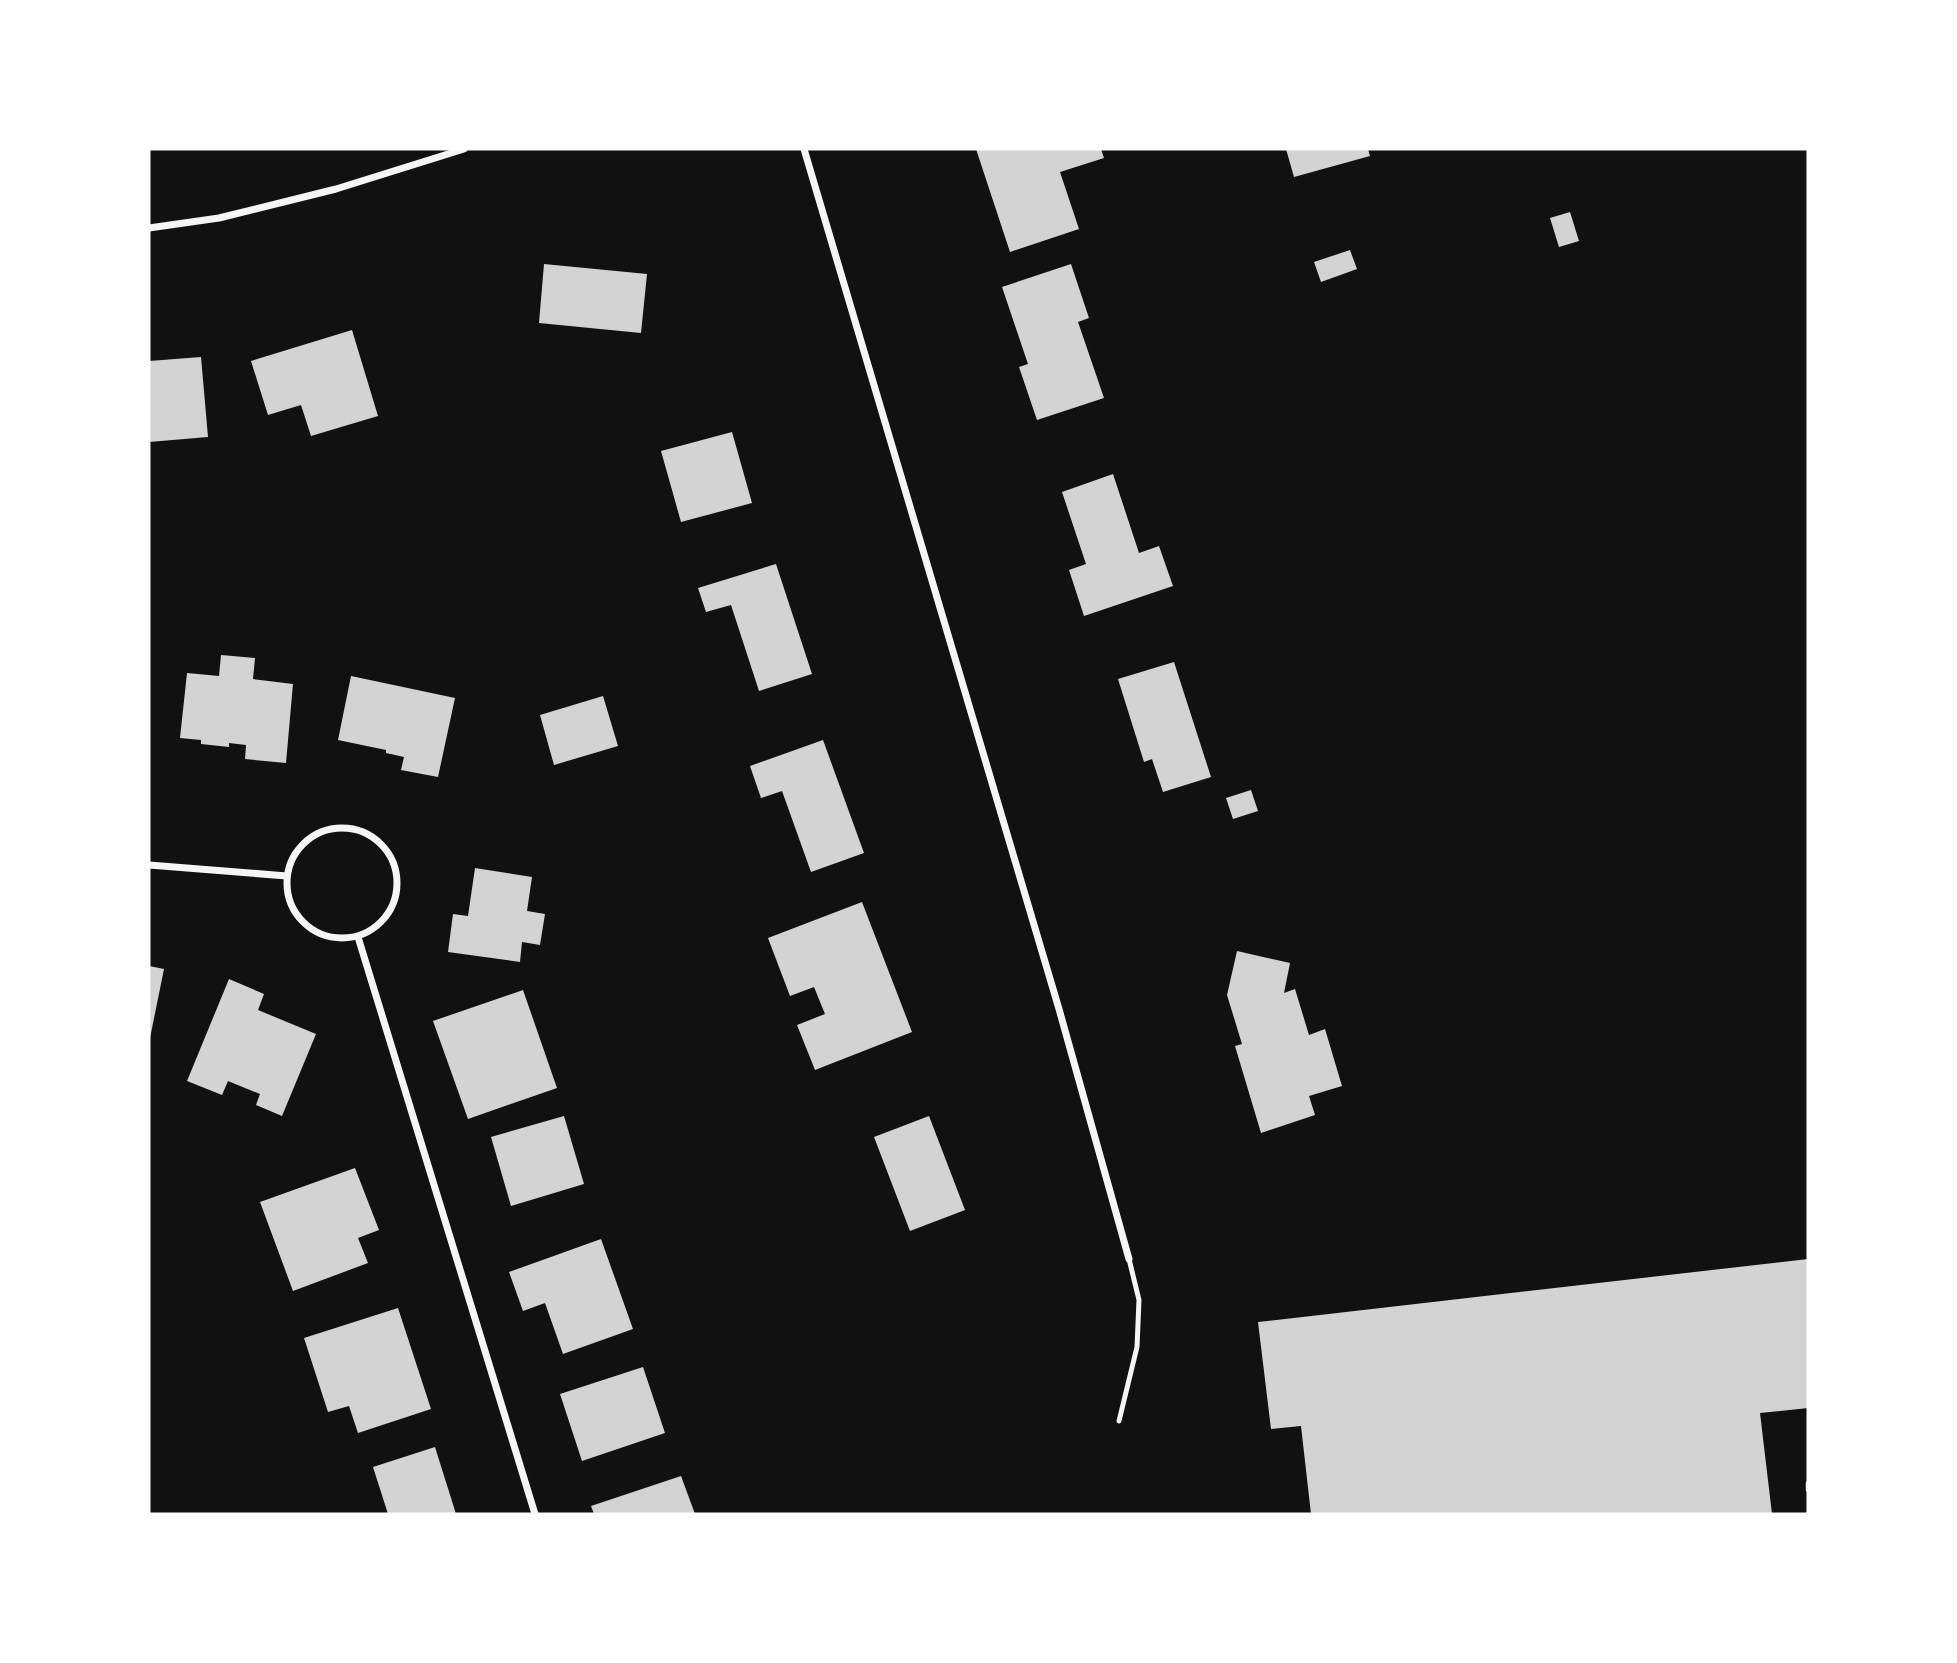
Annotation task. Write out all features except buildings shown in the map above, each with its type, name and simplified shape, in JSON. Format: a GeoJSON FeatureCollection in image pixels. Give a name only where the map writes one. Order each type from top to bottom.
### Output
{"type":"FeatureCollection","features":[{"type":"Feature","properties":{"kind":"street"},"geometry":{"type":"LineString","coordinates":[[149,228],[219,218],[336,189],[464,149]]}},
{"type":"Feature","properties":{"kind":"street"},"geometry":{"type":"LineString","coordinates":[[804,149],[1059,1009],[1129,1259]]}},
{"type":"Feature","properties":{"kind":"street"},"geometry":{"type":"LineString","coordinates":[[348,827],[363,831],[379,842],[392,858],[398,881],[396,900],[380,924],[358,937],[334,938],[308,927],[295,912],[287,895],[287,876],[295,853],[310,837],[328,829],[348,827]]}},
{"type":"Feature","properties":{"kind":"street"},"geometry":{"type":"LineString","coordinates":[[149,865],[287,876]]}},
{"type":"Feature","properties":{"kind":"street"},"geometry":{"type":"LineString","coordinates":[[358,937],[535,1514]]}},
{"type":"Feature","properties":{"kind":"lane"},"geometry":{"type":"LineString","coordinates":[[1119,1421],[1137,1348],[1139,1300],[1129,1259]]}},
{"type":"Feature","properties":{"kind":"path"},"geometry":{"type":"LineString","coordinates":[[1808,1483],[1808,1490]]}}]}
